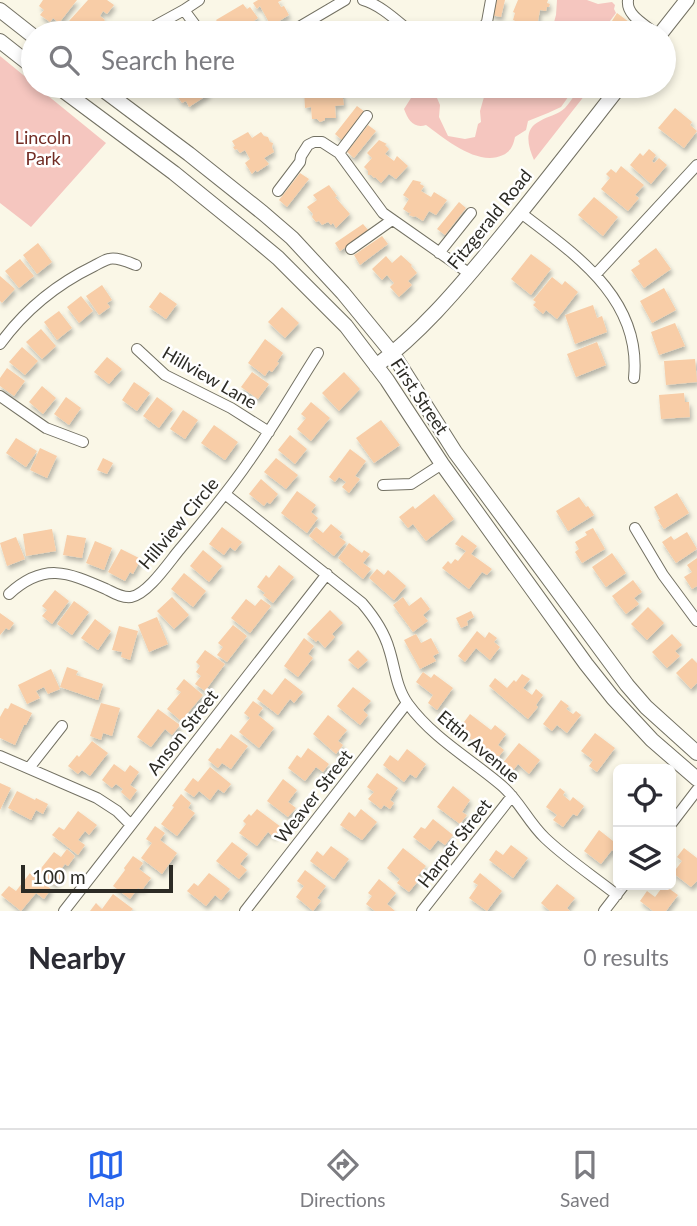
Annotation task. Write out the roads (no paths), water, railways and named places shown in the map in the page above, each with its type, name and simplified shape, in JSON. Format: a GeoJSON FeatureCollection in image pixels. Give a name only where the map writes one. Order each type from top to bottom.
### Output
{"type":"FeatureCollection","features":[{"type":"Feature","properties":{"kind":"main road"},"geometry":{"type":"LineString","coordinates":[[670,21],[687,0]]}},
{"type":"Feature","properties":{"kind":"main road"},"geometry":{"type":"LineString","coordinates":[[0,10],[21,27]]}},
{"type":"Feature","properties":{"kind":"main road"},"geometry":{"type":"LineString","coordinates":[[0,41],[21,58]]}},
{"type":"Feature","properties":{"kind":"main road","name":"First Street"},"geometry":{"type":"LineString","coordinates":[[79,98],[278,258],[346,326],[387,380],[442,464],[586,664],[652,740],[697,779]]}},
{"type":"Feature","properties":{"kind":"main road","name":"First Street"},"geometry":{"type":"LineString","coordinates":[[114,98],[189,154],[292,238],[342,293],[393,354],[455,452],[626,685],[646,708],[697,753]]}},
{"type":"Feature","properties":{"kind":"main road","name":"Fitzgerald Road"},"geometry":{"type":"LineString","coordinates":[[376,366],[393,354],[470,274],[611,98]]}},
{"type":"Feature","properties":{"kind":"street"},"geometry":{"type":"LineString","coordinates":[[164,21],[199,0]]}},
{"type":"Feature","properties":{"kind":"street"},"geometry":{"type":"LineString","coordinates":[[309,21],[345,0]]}},
{"type":"Feature","properties":{"kind":"street"},"geometry":{"type":"LineString","coordinates":[[363,0],[369,1],[396,21]]}},
{"type":"Feature","properties":{"kind":"street"},"geometry":{"type":"LineString","coordinates":[[487,21],[491,0]]}},
{"type":"Feature","properties":{"kind":"street"},"geometry":{"type":"LineString","coordinates":[[628,0],[627,8],[641,21]]}},
{"type":"Feature","properties":{"kind":"street"},"geometry":{"type":"LineString","coordinates":[[184,10],[192,21]]}},
{"type":"Feature","properties":{"kind":"street"},"geometry":{"type":"LineString","coordinates":[[339,153],[368,116]]}},
{"type":"Feature","properties":{"kind":"street"},"geometry":{"type":"LineString","coordinates":[[278,191],[300,162],[308,145],[322,142],[339,153],[383,213],[470,274]]}},
{"type":"Feature","properties":{"kind":"street"},"geometry":{"type":"LineString","coordinates":[[596,274],[697,165]]}},
{"type":"Feature","properties":{"kind":"street"},"geometry":{"type":"LineString","coordinates":[[439,253],[471,213]]}},
{"type":"Feature","properties":{"kind":"street"},"geometry":{"type":"LineString","coordinates":[[521,213],[579,258],[596,274],[614,299],[632,343],[634,378]]}},
{"type":"Feature","properties":{"kind":"street"},"geometry":{"type":"LineString","coordinates":[[351,249],[392,220]]}},
{"type":"Feature","properties":{"kind":"street"},"geometry":{"type":"LineString","coordinates":[[0,344],[31,309],[82,272],[110,258],[136,265]]}},
{"type":"Feature","properties":{"kind":"street","name":"Hillview Lane"},"geometry":{"type":"LineString","coordinates":[[137,349],[165,375],[231,408],[269,432]]}},
{"type":"Feature","properties":{"kind":"street","name":"Hillview Circle"},"geometry":{"type":"LineString","coordinates":[[9,594],[31,578],[57,572],[78,576],[121,596],[137,595],[144,590],[225,494],[269,432],[318,353]]}},
{"type":"Feature","properties":{"kind":"street"},"geometry":{"type":"LineString","coordinates":[[0,396],[46,428],[83,442]]}},
{"type":"Feature","properties":{"kind":"street"},"geometry":{"type":"LineString","coordinates":[[383,485],[411,484],[442,464]]}},
{"type":"Feature","properties":{"kind":"street","name":"Ettin Avenue"},"geometry":{"type":"LineString","coordinates":[[225,494],[362,603],[383,631],[404,698],[418,718],[512,796],[546,839],[617,895]]}},
{"type":"Feature","properties":{"kind":"street"},"geometry":{"type":"LineString","coordinates":[[635,528],[663,575],[697,621]]}},
{"type":"Feature","properties":{"kind":"street","name":"Anson Street"},"geometry":{"type":"LineString","coordinates":[[64,911],[327,574]]}},
{"type":"Feature","properties":{"kind":"street","name":"Weaver Street"},"geometry":{"type":"LineString","coordinates":[[245,911],[407,703]]}},
{"type":"Feature","properties":{"kind":"street"},"geometry":{"type":"LineString","coordinates":[[29,768],[62,726]]}},
{"type":"Feature","properties":{"kind":"street"},"geometry":{"type":"LineString","coordinates":[[0,756],[97,798],[117,811],[131,825]]}},
{"type":"Feature","properties":{"kind":"street"},"geometry":{"type":"LineString","coordinates":[[676,817],[697,790]]}},
{"type":"Feature","properties":{"kind":"street","name":"Harper Street"},"geometry":{"type":"LineString","coordinates":[[422,911],[512,796]]}},
{"type":"Feature","properties":{"kind":"street"},"geometry":{"type":"LineString","coordinates":[[604,911],[620,890]]}},
{"type":"Feature","properties":{"kind":"park label","name":"Lincoln Park"},"geometry":{"type":"Point","coordinates":[43,147]}}]}
